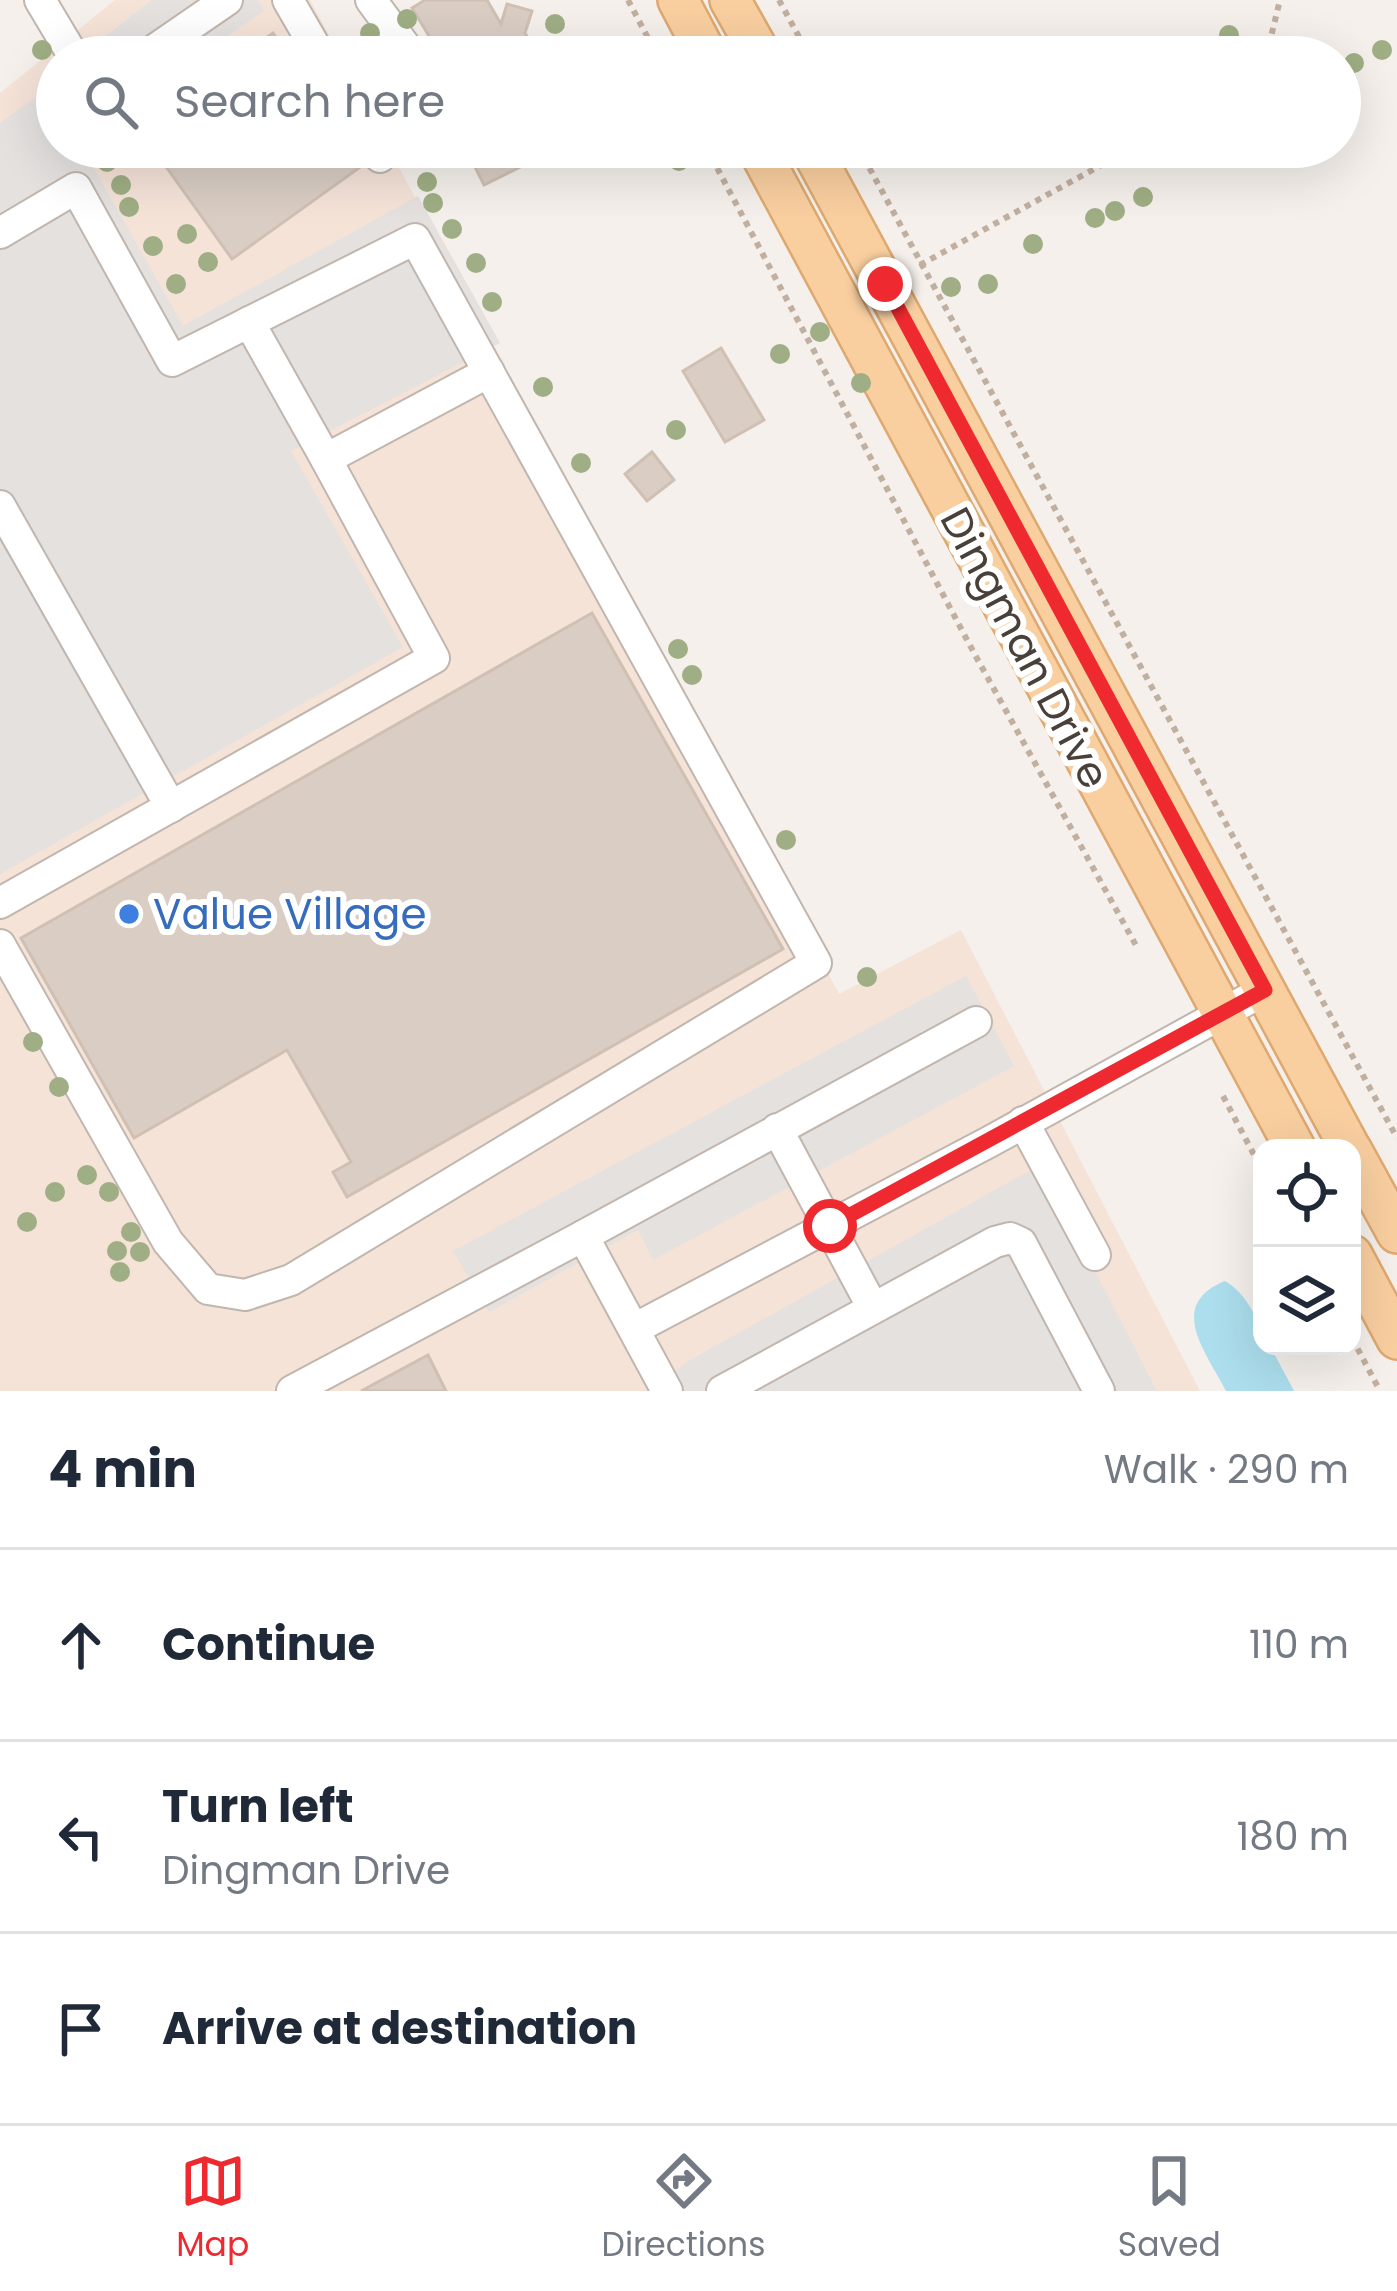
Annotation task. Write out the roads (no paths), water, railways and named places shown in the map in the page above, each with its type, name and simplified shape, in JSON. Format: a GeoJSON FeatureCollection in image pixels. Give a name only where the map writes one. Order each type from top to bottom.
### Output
{"type":"FeatureCollection","features":[{"type":"Feature","properties":{"kind":"main road"},"geometry":{"type":"LineString","coordinates":[[678,0],[698,36]]}},
{"type":"Feature","properties":{"kind":"main road"},"geometry":{"type":"LineString","coordinates":[[730,0],[750,36]]}},
{"type":"Feature","properties":{"kind":"main road","name":"Dingman Drive"},"geometry":{"type":"LineString","coordinates":[[768,168],[1290,1139]]}},
{"type":"Feature","properties":{"kind":"main road","name":"Dingman Drive"},"geometry":{"type":"LineString","coordinates":[[822,168],[1345,1139]]}},
{"type":"Feature","properties":{"kind":"main road","name":"Dingman Drive"},"geometry":{"type":"LineString","coordinates":[[1361,1168],[1397,1233]]}},
{"type":"Feature","properties":{"kind":"main road"},"geometry":{"type":"LineString","coordinates":[[1361,1272],[1397,1339]]}},
{"type":"Feature","properties":{"kind":"lane"},"geometry":{"type":"LineString","coordinates":[[40,0],[61,36]]}},
{"type":"Feature","properties":{"kind":"lane"},"geometry":{"type":"LineString","coordinates":[[175,36],[227,0]]}},
{"type":"Feature","properties":{"kind":"lane"},"geometry":{"type":"LineString","coordinates":[[288,0],[309,36]]}},
{"type":"Feature","properties":{"kind":"lane"},"geometry":{"type":"LineString","coordinates":[[371,0],[398,36]]}},
{"type":"Feature","properties":{"kind":"lane"},"geometry":{"type":"LineString","coordinates":[[0,233],[76,188],[172,361],[415,239],[817,963],[291,1280],[245,1295],[208,1289],[168,1242],[0,945]]}},
{"type":"Feature","properties":{"kind":"lane"},"geometry":{"type":"LineString","coordinates":[[0,903],[434,658],[249,322]]}},
{"type":"Feature","properties":{"kind":"lane"},"geometry":{"type":"LineString","coordinates":[[326,459],[489,372]]}},
{"type":"Feature","properties":{"kind":"lane"},"geometry":{"type":"LineString","coordinates":[[0,506],[171,807]]}},
{"type":"Feature","properties":{"kind":"lane"},"geometry":{"type":"LineString","coordinates":[[634,1329],[1265,990]]}},
{"type":"Feature","properties":{"kind":"lane"},"geometry":{"type":"LineString","coordinates":[[292,1391],[976,1022]]}},
{"type":"Feature","properties":{"kind":"lane"},"geometry":{"type":"LineString","coordinates":[[1023,1122],[1094,1255]]}},
{"type":"Feature","properties":{"kind":"lane"},"geometry":{"type":"LineString","coordinates":[[778,1129],[873,1308]]}},
{"type":"Feature","properties":{"kind":"lane"},"geometry":{"type":"LineString","coordinates":[[584,1236],[668,1391]]}},
{"type":"Feature","properties":{"kind":"lane"},"geometry":{"type":"LineString","coordinates":[[722,1391],[1010,1238],[1021,1243],[1099,1391]]}},
{"type":"Feature","properties":{"kind":"water"},"geometry":{"type":"Polygon","coordinates":[[[1225,1281],[1240,1293],[1253,1314],[1253,1355],[1275,1355],[1294,1391],[1226,1391],[1196,1330],[1197,1303],[1225,1281]]]}},
{"type":"Feature","properties":{"kind":"place","name":"Value Village"},"geometry":{"type":"Point","coordinates":[129,914]}}]}
